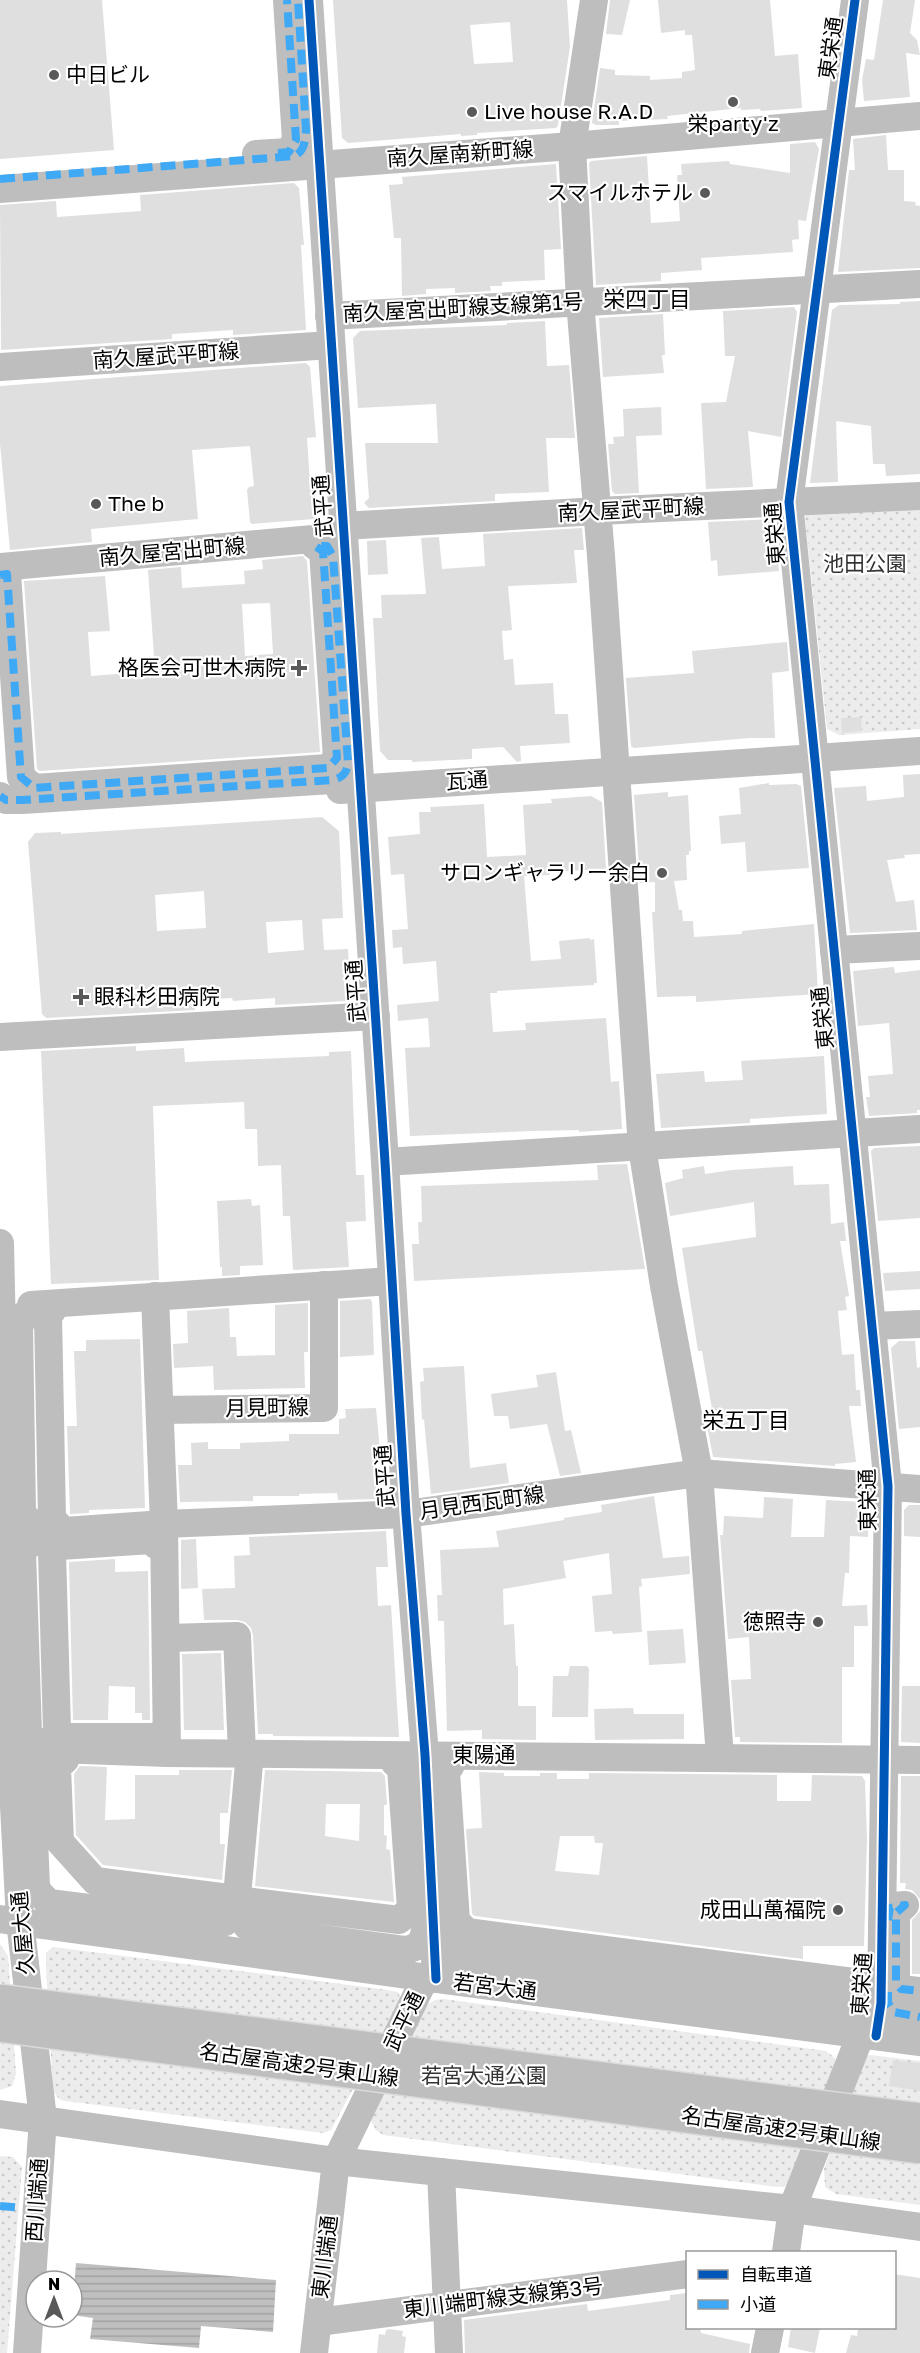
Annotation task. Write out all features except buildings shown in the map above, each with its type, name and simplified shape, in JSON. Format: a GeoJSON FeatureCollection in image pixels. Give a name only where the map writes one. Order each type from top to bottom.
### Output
{"type":"FeatureCollection","features":[{"type":"Feature","properties":{"kind":"highway","name":"名古屋高速2号東山線"},"geometry":{"type":"LineString","coordinates":[[0,2001],[920,2120]]}},
{"type":"Feature","properties":{"kind":"highway","name":"名古屋高速2号東山線"},"geometry":{"type":"LineString","coordinates":[[0,2025],[920,2147]]}},
{"type":"Feature","properties":{"kind":"street"},"geometry":{"type":"LineString","coordinates":[[0,174],[289,152],[296,140],[288,0]]}},
{"type":"Feature","properties":{"kind":"street"},"geometry":{"type":"LineString","coordinates":[[0,179],[283,157],[299,153],[305,144],[306,129],[297,0]]}},
{"type":"Feature","properties":{"kind":"street","name":"武平通"},"geometry":{"type":"LineString","coordinates":[[309,0],[386,1162],[406,1514],[430,1766],[430,1978],[336,2161]]}},
{"type":"Feature","properties":{"kind":"street"},"geometry":{"type":"LineString","coordinates":[[594,0],[572,146],[580,301],[598,511],[642,1147],[664,1286],[699,1473],[720,1757]]}},
{"type":"Feature","properties":{"kind":"street","name":"東栄通"},"geometry":{"type":"LineString","coordinates":[[786,2251],[792,2209],[882,2003],[888,1486],[789,502],[855,0]]}},
{"type":"Feature","properties":{"kind":"street","name":"南久屋南新町線"},"geometry":{"type":"LineString","coordinates":[[0,189],[572,146],[920,116]]}},
{"type":"Feature","properties":{"kind":"street","name":"南久屋宮出町線支線第1号"},"geometry":{"type":"LineString","coordinates":[[329,316],[920,284]]}},
{"type":"Feature","properties":{"kind":"street","name":"南久屋武平町線"},"geometry":{"type":"LineString","coordinates":[[0,367],[331,345]]}},
{"type":"Feature","properties":{"kind":"street","name":"南久屋武平町線"},"geometry":{"type":"LineString","coordinates":[[343,531],[598,511],[920,496]]}},
{"type":"Feature","properties":{"kind":"street","name":"南久屋宮出町線"},"geometry":{"type":"LineString","coordinates":[[0,567],[343,531]]}},
{"type":"Feature","properties":{"kind":"street"},"geometry":{"type":"LineString","coordinates":[[0,575],[8,574],[21,777],[34,788],[328,768],[337,758],[335,721],[323,551],[315,546],[327,546],[333,556],[348,762],[348,768],[343,776],[332,780],[6,800],[5,806]]}},
{"type":"Feature","properties":{"kind":"street","name":"瓦通"},"geometry":{"type":"LineString","coordinates":[[5,806],[360,789],[920,752]]}},
{"type":"Feature","properties":{"kind":"street"},"geometry":{"type":"LineString","coordinates":[[834,950],[920,946]]}},
{"type":"Feature","properties":{"kind":"street"},"geometry":{"type":"LineString","coordinates":[[0,1037],[376,1016]]}},
{"type":"Feature","properties":{"kind":"street"},"geometry":{"type":"LineString","coordinates":[[386,1162],[920,1129]]}},
{"type":"Feature","properties":{"kind":"street","name":"久屋大通"},"geometry":{"type":"LineString","coordinates":[[0,1244],[7,1534],[6,1748],[10,1920],[43,2118]]}},
{"type":"Feature","properties":{"kind":"street"},"geometry":{"type":"LineString","coordinates":[[1,1308],[391,1281]]}},
{"type":"Feature","properties":{"kind":"street","name":"月見町線"},"geometry":{"type":"LineString","coordinates":[[160,1410],[324,1408],[324,1285]]}},
{"type":"Feature","properties":{"kind":"street"},"geometry":{"type":"LineString","coordinates":[[155,1296],[164,1524],[167,1753]]}},
{"type":"Feature","properties":{"kind":"street"},"geometry":{"type":"LineString","coordinates":[[52,1311],[48,1315],[52,1519],[57,1524],[39,1525],[29,1522],[22,1512],[19,1328],[23,1316],[52,1311]]}},
{"type":"Feature","properties":{"kind":"street"},"geometry":{"type":"LineString","coordinates":[[872,1326],[920,1324]]}},
{"type":"Feature","properties":{"kind":"street","name":"月見西瓦町線"},"geometry":{"type":"LineString","coordinates":[[7,1534],[164,1524],[406,1514],[699,1473],[920,1489]]}},
{"type":"Feature","properties":{"kind":"street"},"geometry":{"type":"LineString","coordinates":[[148,1534],[155,1539],[156,1545],[151,1540],[82,1544],[60,1546],[52,1552],[57,1731],[64,1737],[156,1737],[162,1733],[159,1743],[40,1744],[35,1742],[28,1733],[22,1552],[24,1548],[39,1541],[148,1534]]}},
{"type":"Feature","properties":{"kind":"street"},"geometry":{"type":"LineString","coordinates":[[166,1638],[237,1636],[246,1753],[232,1950]]}},
{"type":"Feature","properties":{"kind":"street","name":"東陽通"},"geometry":{"type":"LineString","coordinates":[[6,1748],[246,1753],[430,1766],[720,1757],[920,1760]]}},
{"type":"Feature","properties":{"kind":"street"},"geometry":{"type":"LineString","coordinates":[[40,1760],[66,1760],[57,1767],[60,1842],[95,1881],[229,1898],[228,1916],[225,1922],[216,1924],[49,1904],[36,1886],[32,1770],[40,1760]]}},
{"type":"Feature","properties":{"kind":"street"},"geometry":{"type":"LineString","coordinates":[[395,1763],[411,1765],[414,1770],[425,1924],[424,1939],[417,1947],[404,1950],[255,1930],[247,1926],[245,1922],[245,1901],[399,1920],[411,1909],[401,1768],[395,1763]]}},
{"type":"Feature","properties":{"kind":"street"},"geometry":{"type":"LineString","coordinates":[[451,1765],[446,1772],[456,1921],[467,1932],[861,1983],[867,1978],[866,2005],[858,2010],[452,1956],[447,1950],[430,1766],[451,1765]]}},
{"type":"Feature","properties":{"kind":"street"},"geometry":{"type":"LineString","coordinates":[[883,1895],[920,1894]]}},
{"type":"Feature","properties":{"kind":"street"},"geometry":{"type":"LineString","coordinates":[[920,1991],[901,1989],[896,1983],[896,1913],[905,1905],[892,1906],[888,1914],[888,2003],[897,2013],[920,2017]]}},
{"type":"Feature","properties":{"kind":"street","name":"若宮大通"},"geometry":{"type":"LineString","coordinates":[[10,1920],[920,2042]]}},
{"type":"Feature","properties":{"kind":"street"},"geometry":{"type":"LineString","coordinates":[[0,2114],[43,2118],[336,2161],[792,2209],[920,2227]]}},
{"type":"Feature","properties":{"kind":"street","name":"西川端通"},"geometry":{"type":"LineString","coordinates":[[27,2353],[43,2118]]}},
{"type":"Feature","properties":{"kind":"street","name":"東川端通"},"geometry":{"type":"LineString","coordinates":[[314,2353],[336,2161]]}},
{"type":"Feature","properties":{"kind":"street"},"geometry":{"type":"LineString","coordinates":[[441,2172],[448,2353]]}},
{"type":"Feature","properties":{"kind":"street","name":"東川端町線支線第3号"},"geometry":{"type":"LineString","coordinates":[[318,2322],[686,2274]]}},
{"type":"Feature","properties":{"kind":"street"},"geometry":{"type":"LineString","coordinates":[[765,2353],[770,2329]]}},
{"type":"Feature","properties":{"kind":"green space","name":"池田公園"},"geometry":{"type":"Polygon","coordinates":[[[920,504],[920,729],[839,735],[827,729],[805,517],[812,508],[920,504]]]}},
{"type":"Feature","properties":{"kind":"green space"},"geometry":{"type":"Polygon","coordinates":[[[0,1944],[8,1956],[16,2074],[12,2086],[0,2090],[0,1944]]]}},
{"type":"Feature","properties":{"kind":"green space","name":"若宮大通公園"},"geometry":{"type":"Polygon","coordinates":[[[53,1947],[381,1989],[398,1992],[401,1999],[331,2130],[323,2133],[65,2101],[59,2099],[53,2091],[46,1953],[53,1947]]]}},
{"type":"Feature","properties":{"kind":"green space","name":"若宮大通公園"},"geometry":{"type":"Polygon","coordinates":[[[443,1999],[826,2051],[835,2058],[836,2064],[786,2186],[778,2187],[383,2135],[376,2130],[371,2121],[426,2005],[443,1999]]]}},
{"type":"Feature","properties":{"kind":"green space"},"geometry":{"type":"Polygon","coordinates":[[[870,2055],[920,2061],[920,2205],[836,2194],[825,2187],[824,2169],[865,2057],[870,2055]]]}},
{"type":"Feature","properties":{"kind":"green space"},"geometry":{"type":"Polygon","coordinates":[[[0,2156],[13,2157],[22,2167],[7,2353],[0,2353],[0,2156]]]}},
{"type":"Feature","properties":{"kind":"shaded area"},"geometry":{"type":"Polygon","coordinates":[[[76,2263],[276,2280],[273,2332],[201,2326],[199,2348],[90,2339],[93,2318],[84,2317],[84,2269],[76,2269],[76,2263]]]}},
{"type":"Feature","properties":{"kind":"marked path"},"geometry":{"type":"LineString","coordinates":[[278,153],[289,152],[296,140],[287,0]]}},
{"type":"Feature","properties":{"kind":"marked path"},"geometry":{"type":"LineString","coordinates":[[0,179],[295,156],[303,148],[306,130],[298,0]]}},
{"type":"Feature","properties":{"kind":"marked path"},"geometry":{"type":"LineString","coordinates":[[0,575],[7,574],[21,777],[34,788],[328,768],[337,758],[323,551],[315,546],[327,546],[333,556],[348,762],[344,774],[332,780],[22,800],[6,800],[0,796]]}},
{"type":"Feature","properties":{"kind":"marked path"},"geometry":{"type":"LineString","coordinates":[[888,1920],[890,1908],[905,1905],[896,1913],[896,1983],[901,1989],[920,1991]]}},
{"type":"Feature","properties":{"kind":"marked path"},"geometry":{"type":"LineString","coordinates":[[888,1992],[888,2003],[894,2012],[920,2017]]}},
{"type":"Feature","properties":{"kind":"marked path"},"geometry":{"type":"LineString","coordinates":[[0,2206],[23,2208]]}},
{"type":"Feature","properties":{"kind":"cycle path"},"geometry":{"type":"LineString","coordinates":[[309,0],[406,1514],[425,1755],[436,1979]]}},
{"type":"Feature","properties":{"kind":"cycle path"},"geometry":{"type":"LineString","coordinates":[[855,0],[789,502],[888,1486],[881,2003],[876,2036]]}},
{"type":"Feature","properties":{"kind":"place","name":"中日ビル"},"geometry":{"type":"Point","coordinates":[54,75]}},
{"type":"Feature","properties":{"kind":"place","name":"栄party'z"},"geometry":{"type":"Point","coordinates":[733,102]}},
{"type":"Feature","properties":{"kind":"place","name":"Live house R.A.D"},"geometry":{"type":"Point","coordinates":[472,112]}},
{"type":"Feature","properties":{"kind":"place","name":"スマイルホテル"},"geometry":{"type":"Point","coordinates":[705,193]}},
{"type":"Feature","properties":{"kind":"place","name":"The b"},"geometry":{"type":"Point","coordinates":[96,504]}},
{"type":"Feature","properties":{"kind":"place","name":"格医会可世木病院"},"geometry":{"type":"Point","coordinates":[299,668]}},
{"type":"Feature","properties":{"kind":"place","name":"サロンギャラリー余白"},"geometry":{"type":"Point","coordinates":[662,873]}},
{"type":"Feature","properties":{"kind":"place","name":"眼科杉田病院"},"geometry":{"type":"Point","coordinates":[81,997]}},
{"type":"Feature","properties":{"kind":"place","name":"徳照寺"},"geometry":{"type":"Point","coordinates":[818,1622]}},
{"type":"Feature","properties":{"kind":"place","name":"成田山萬福院"},"geometry":{"type":"Point","coordinates":[838,1910]}},
{"type":"Feature","properties":{"kind":"district","name":"栄四丁目"},"geometry":{"type":"Point","coordinates":[647,299]}},
{"type":"Feature","properties":{"kind":"district","name":"栄五丁目"},"geometry":{"type":"Point","coordinates":[746,1420]}}]}
